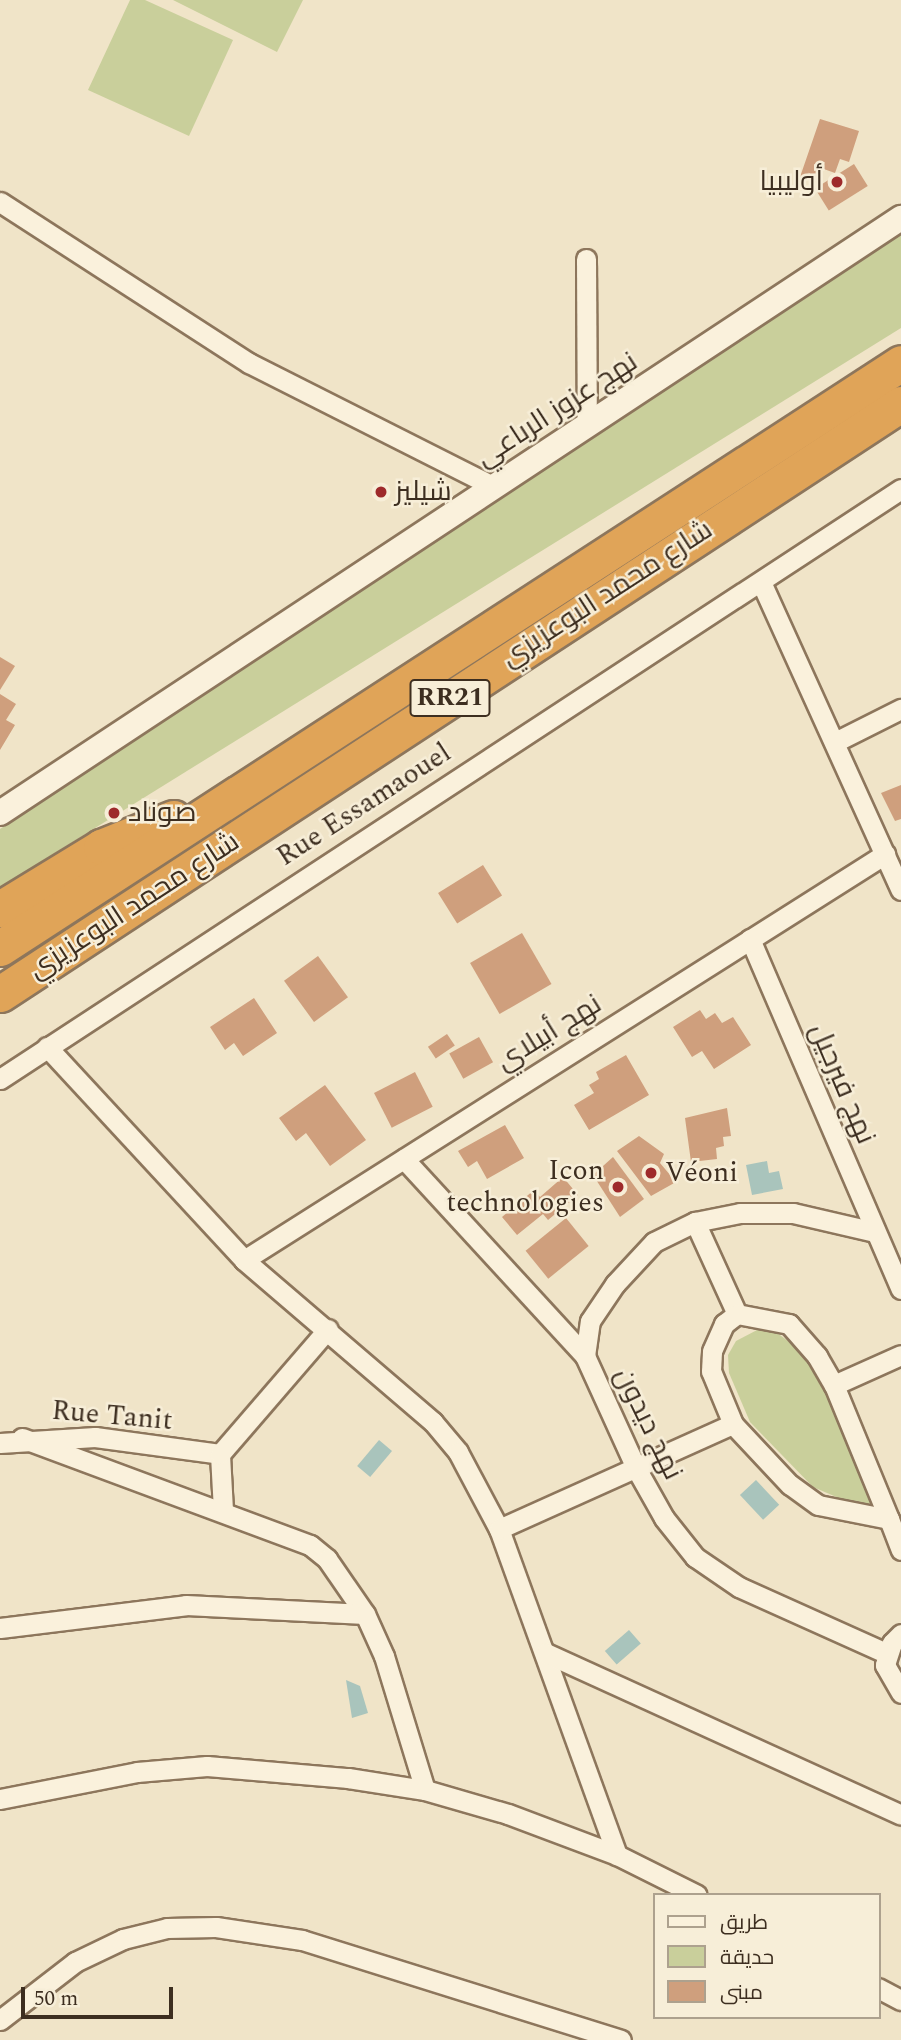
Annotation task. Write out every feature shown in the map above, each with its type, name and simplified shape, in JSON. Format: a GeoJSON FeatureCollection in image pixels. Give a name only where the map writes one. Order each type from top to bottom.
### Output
{"type":"FeatureCollection","features":[{"type":"Feature","properties":{"kind":"highway","name":"شارع محمد البوعزيزي"},"geometry":{"type":"LineString","coordinates":[[0,948],[901,363]]}},
{"type":"Feature","properties":{"kind":"highway","name":"شارع محمد البوعزيزي"},"geometry":{"type":"LineString","coordinates":[[0,994],[901,404]]}},
{"type":"Feature","properties":{"kind":"highway"},"geometry":{"type":"LineString","coordinates":[[0,909],[101,847],[213,808]]}},
{"type":"Feature","properties":{"kind":"street"},"geometry":{"type":"LineString","coordinates":[[0,202],[249,363],[495,487]]}},
{"type":"Feature","properties":{"kind":"street","name":"نهج عزوز الرباعي"},"geometry":{"type":"LineString","coordinates":[[0,813],[901,218]]}},
{"type":"Feature","properties":{"kind":"street"},"geometry":{"type":"LineString","coordinates":[[586,259],[587,425]]}},
{"type":"Feature","properties":{"kind":"street","name":"Rue Essamaouel"},"geometry":{"type":"LineString","coordinates":[[0,1079],[901,489]]}},
{"type":"Feature","properties":{"kind":"street"},"geometry":{"type":"LineString","coordinates":[[761,583],[901,890]]}},
{"type":"Feature","properties":{"kind":"street"},"geometry":{"type":"LineString","coordinates":[[835,742],[901,709]]}},
{"type":"Feature","properties":{"kind":"street","name":"نهج أبيلاي"},"geometry":{"type":"LineString","coordinates":[[244,1260],[885,854]]}},
{"type":"Feature","properties":{"kind":"street","name":"نهج فيرجيل"},"geometry":{"type":"LineString","coordinates":[[750,939],[901,1289]]}},
{"type":"Feature","properties":{"kind":"street"},"geometry":{"type":"LineString","coordinates":[[47,1047],[244,1260],[328,1329],[433,1422],[478,1485],[499,1529],[546,1653],[617,1855]]}},
{"type":"Feature","properties":{"kind":"street","name":"نهج ديدون"},"geometry":{"type":"LineString","coordinates":[[404,1159],[585,1356],[637,1470],[664,1518],[695,1557],[739,1587],[886,1653]]}},
{"type":"Feature","properties":{"kind":"street"},"geometry":{"type":"LineString","coordinates":[[585,1356],[590,1321],[615,1284],[654,1242],[695,1222],[740,1213],[793,1213],[875,1232]]}},
{"type":"Feature","properties":{"kind":"street"},"geometry":{"type":"LineString","coordinates":[[695,1222],[737,1314]]}},
{"type":"Feature","properties":{"kind":"street"},"geometry":{"type":"LineString","coordinates":[[889,1519],[818,1504],[790,1485],[733,1424],[711,1371],[712,1351],[724,1324],[737,1314],[789,1324],[834,1384],[889,1519],[901,1550]]}},
{"type":"Feature","properties":{"kind":"street"},"geometry":{"type":"LineString","coordinates":[[223,1510],[220,1454],[328,1329]]}},
{"type":"Feature","properties":{"kind":"street"},"geometry":{"type":"LineString","coordinates":[[834,1384],[901,1355]]}},
{"type":"Feature","properties":{"kind":"street"},"geometry":{"type":"LineString","coordinates":[[499,1529],[637,1470],[733,1424]]}},
{"type":"Feature","properties":{"kind":"street","name":"Rue Tanit"},"geometry":{"type":"LineString","coordinates":[[0,1443],[22,1438],[96,1437],[220,1454]]}},
{"type":"Feature","properties":{"kind":"street"},"geometry":{"type":"LineString","coordinates":[[22,1438],[223,1510],[310,1545],[327,1559],[365,1614],[425,1790]]}},
{"type":"Feature","properties":{"kind":"street"},"geometry":{"type":"LineString","coordinates":[[0,1628],[108,1610],[186,1605],[365,1614]]}},
{"type":"Feature","properties":{"kind":"street"},"geometry":{"type":"LineString","coordinates":[[901,1634],[886,1653],[887,1677],[901,1693]]}},
{"type":"Feature","properties":{"kind":"street"},"geometry":{"type":"LineString","coordinates":[[546,1653],[901,1815]]}},
{"type":"Feature","properties":{"kind":"street"},"geometry":{"type":"LineString","coordinates":[[0,1799],[137,1772],[208,1766],[274,1769],[425,1790],[617,1855],[693,1893]]}},
{"type":"Feature","properties":{"kind":"street"},"geometry":{"type":"LineString","coordinates":[[0,2020],[75,1962],[123,1939],[167,1927],[216,1927],[302,1940],[621,2040]]}},
{"type":"Feature","properties":{"kind":"street"},"geometry":{"type":"LineString","coordinates":[[880,1989],[901,2000]]}},
{"type":"Feature","properties":{"kind":"green space"},"geometry":{"type":"Polygon","coordinates":[[[130,0],[145,0],[233,40],[189,136],[88,90],[130,0]]]}},
{"type":"Feature","properties":{"kind":"green space"},"geometry":{"type":"Polygon","coordinates":[[[173,0],[303,0],[277,52],[173,0]]]}},
{"type":"Feature","properties":{"kind":"green space"},"geometry":{"type":"Polygon","coordinates":[[[901,232],[901,328],[0,887],[0,829],[822,278],[901,232]]]}},
{"type":"Feature","properties":{"kind":"green space"},"geometry":{"type":"Polygon","coordinates":[[[759,1329],[776,1332],[809,1357],[829,1391],[875,1505],[853,1504],[813,1487],[750,1422],[729,1373],[728,1355],[736,1341],[759,1329]]]}},
{"type":"Feature","properties":{"kind":"water"},"geometry":{"type":"Polygon","coordinates":[[[767,1161],[769,1173],[779,1171],[783,1189],[752,1195],[746,1165],[767,1161]]]}},
{"type":"Feature","properties":{"kind":"water"},"geometry":{"type":"Polygon","coordinates":[[[379,1440],[392,1451],[370,1477],[357,1466],[379,1440]]]}},
{"type":"Feature","properties":{"kind":"water"},"geometry":{"type":"Polygon","coordinates":[[[756,1480],[779,1505],[763,1520],[740,1495],[756,1480]]]}},
{"type":"Feature","properties":{"kind":"water"},"geometry":{"type":"Polygon","coordinates":[[[629,1630],[641,1644],[617,1665],[605,1651],[629,1630]]]}},
{"type":"Feature","properties":{"kind":"water"},"geometry":{"type":"Polygon","coordinates":[[[346,1680],[360,1686],[368,1713],[352,1718],[346,1680]]]}},
{"type":"Feature","properties":{"kind":"building"},"geometry":{"type":"Polygon","coordinates":[[[820,119],[859,131],[849,162],[840,159],[835,173],[821,168],[817,183],[800,177],[820,119]]]}},
{"type":"Feature","properties":{"kind":"building"},"geometry":{"type":"Polygon","coordinates":[[[854,164],[868,186],[829,210],[815,188],[854,164]]]}},
{"type":"Feature","properties":{"kind":"building"},"geometry":{"type":"Polygon","coordinates":[[[0,657],[15,666],[0,690],[0,657]]]}},
{"type":"Feature","properties":{"kind":"building"},"geometry":{"type":"Polygon","coordinates":[[[0,694],[16,704],[6,720],[15,725],[0,750],[0,694]]]}},
{"type":"Feature","properties":{"kind":"building"},"geometry":{"type":"Polygon","coordinates":[[[901,785],[901,819],[895,821],[881,793],[901,785]]]}},
{"type":"Feature","properties":{"kind":"building"},"geometry":{"type":"Polygon","coordinates":[[[483,865],[502,896],[457,924],[438,893],[483,865]]]}},
{"type":"Feature","properties":{"kind":"building"},"geometry":{"type":"Polygon","coordinates":[[[522,933],[552,984],[500,1014],[470,963],[522,933]]]}},
{"type":"Feature","properties":{"kind":"building"},"geometry":{"type":"Polygon","coordinates":[[[318,956],[348,997],[314,1022],[284,981],[318,956]]]}},
{"type":"Feature","properties":{"kind":"building"},"geometry":{"type":"Polygon","coordinates":[[[254,998],[277,1033],[243,1056],[234,1043],[225,1050],[210,1027],[254,998]]]}},
{"type":"Feature","properties":{"kind":"building"},"geometry":{"type":"Polygon","coordinates":[[[700,1010],[706,1019],[715,1013],[722,1023],[733,1017],[751,1045],[714,1069],[702,1051],[692,1057],[673,1027],[700,1010]]]}},
{"type":"Feature","properties":{"kind":"building"},"geometry":{"type":"Polygon","coordinates":[[[447,1034],[455,1046],[436,1058],[428,1047],[447,1034]]]}},
{"type":"Feature","properties":{"kind":"building"},"geometry":{"type":"Polygon","coordinates":[[[479,1037],[493,1062],[463,1079],[449,1053],[479,1037]]]}},
{"type":"Feature","properties":{"kind":"building"},"geometry":{"type":"Polygon","coordinates":[[[626,1055],[649,1095],[589,1130],[574,1105],[594,1093],[589,1085],[599,1079],[596,1072],[626,1055]]]}},
{"type":"Feature","properties":{"kind":"building"},"geometry":{"type":"Polygon","coordinates":[[[415,1072],[433,1107],[392,1128],[374,1093],[415,1072]]]}},
{"type":"Feature","properties":{"kind":"building"},"geometry":{"type":"Polygon","coordinates":[[[325,1085],[366,1140],[330,1166],[306,1133],[296,1141],[279,1118],[325,1085]]]}},
{"type":"Feature","properties":{"kind":"building"},"geometry":{"type":"Polygon","coordinates":[[[727,1108],[731,1136],[723,1137],[724,1146],[716,1148],[717,1159],[691,1162],[685,1118],[727,1108]]]}},
{"type":"Feature","properties":{"kind":"building"},"geometry":{"type":"Polygon","coordinates":[[[505,1125],[524,1158],[487,1179],[477,1161],[468,1167],[458,1151],[505,1125]]]}},
{"type":"Feature","properties":{"kind":"building","name":"Véoni"},"geometry":{"type":"Polygon","coordinates":[[[639,1136],[664,1154],[660,1163],[676,1182],[651,1196],[617,1151],[639,1136]]]}},
{"type":"Feature","properties":{"kind":"building","name":"Icon technologies"},"geometry":{"type":"Polygon","coordinates":[[[613,1157],[644,1199],[620,1217],[593,1175],[613,1157]]]}},
{"type":"Feature","properties":{"kind":"building"},"geometry":{"type":"Polygon","coordinates":[[[563,1177],[578,1195],[548,1220],[543,1214],[517,1235],[502,1217],[534,1190],[540,1197],[563,1177]]]}},
{"type":"Feature","properties":{"kind":"building"},"geometry":{"type":"Polygon","coordinates":[[[566,1218],[589,1246],[548,1279],[526,1251],[566,1218]]]}},
{"type":"Feature","properties":{"kind":"place","name":"أوليبيا"},"geometry":{"type":"Point","coordinates":[837,182]}},
{"type":"Feature","properties":{"kind":"place","name":"شيليز"},"geometry":{"type":"Point","coordinates":[381,492]}},
{"type":"Feature","properties":{"kind":"place","name":"صوناد"},"geometry":{"type":"Point","coordinates":[114,813]}},
{"type":"Feature","properties":{"kind":"place","name":"Véoni"},"geometry":{"type":"Point","coordinates":[651,1173]}},
{"type":"Feature","properties":{"kind":"place","name":"Icon technologies"},"geometry":{"type":"Point","coordinates":[618,1187]}}]}
